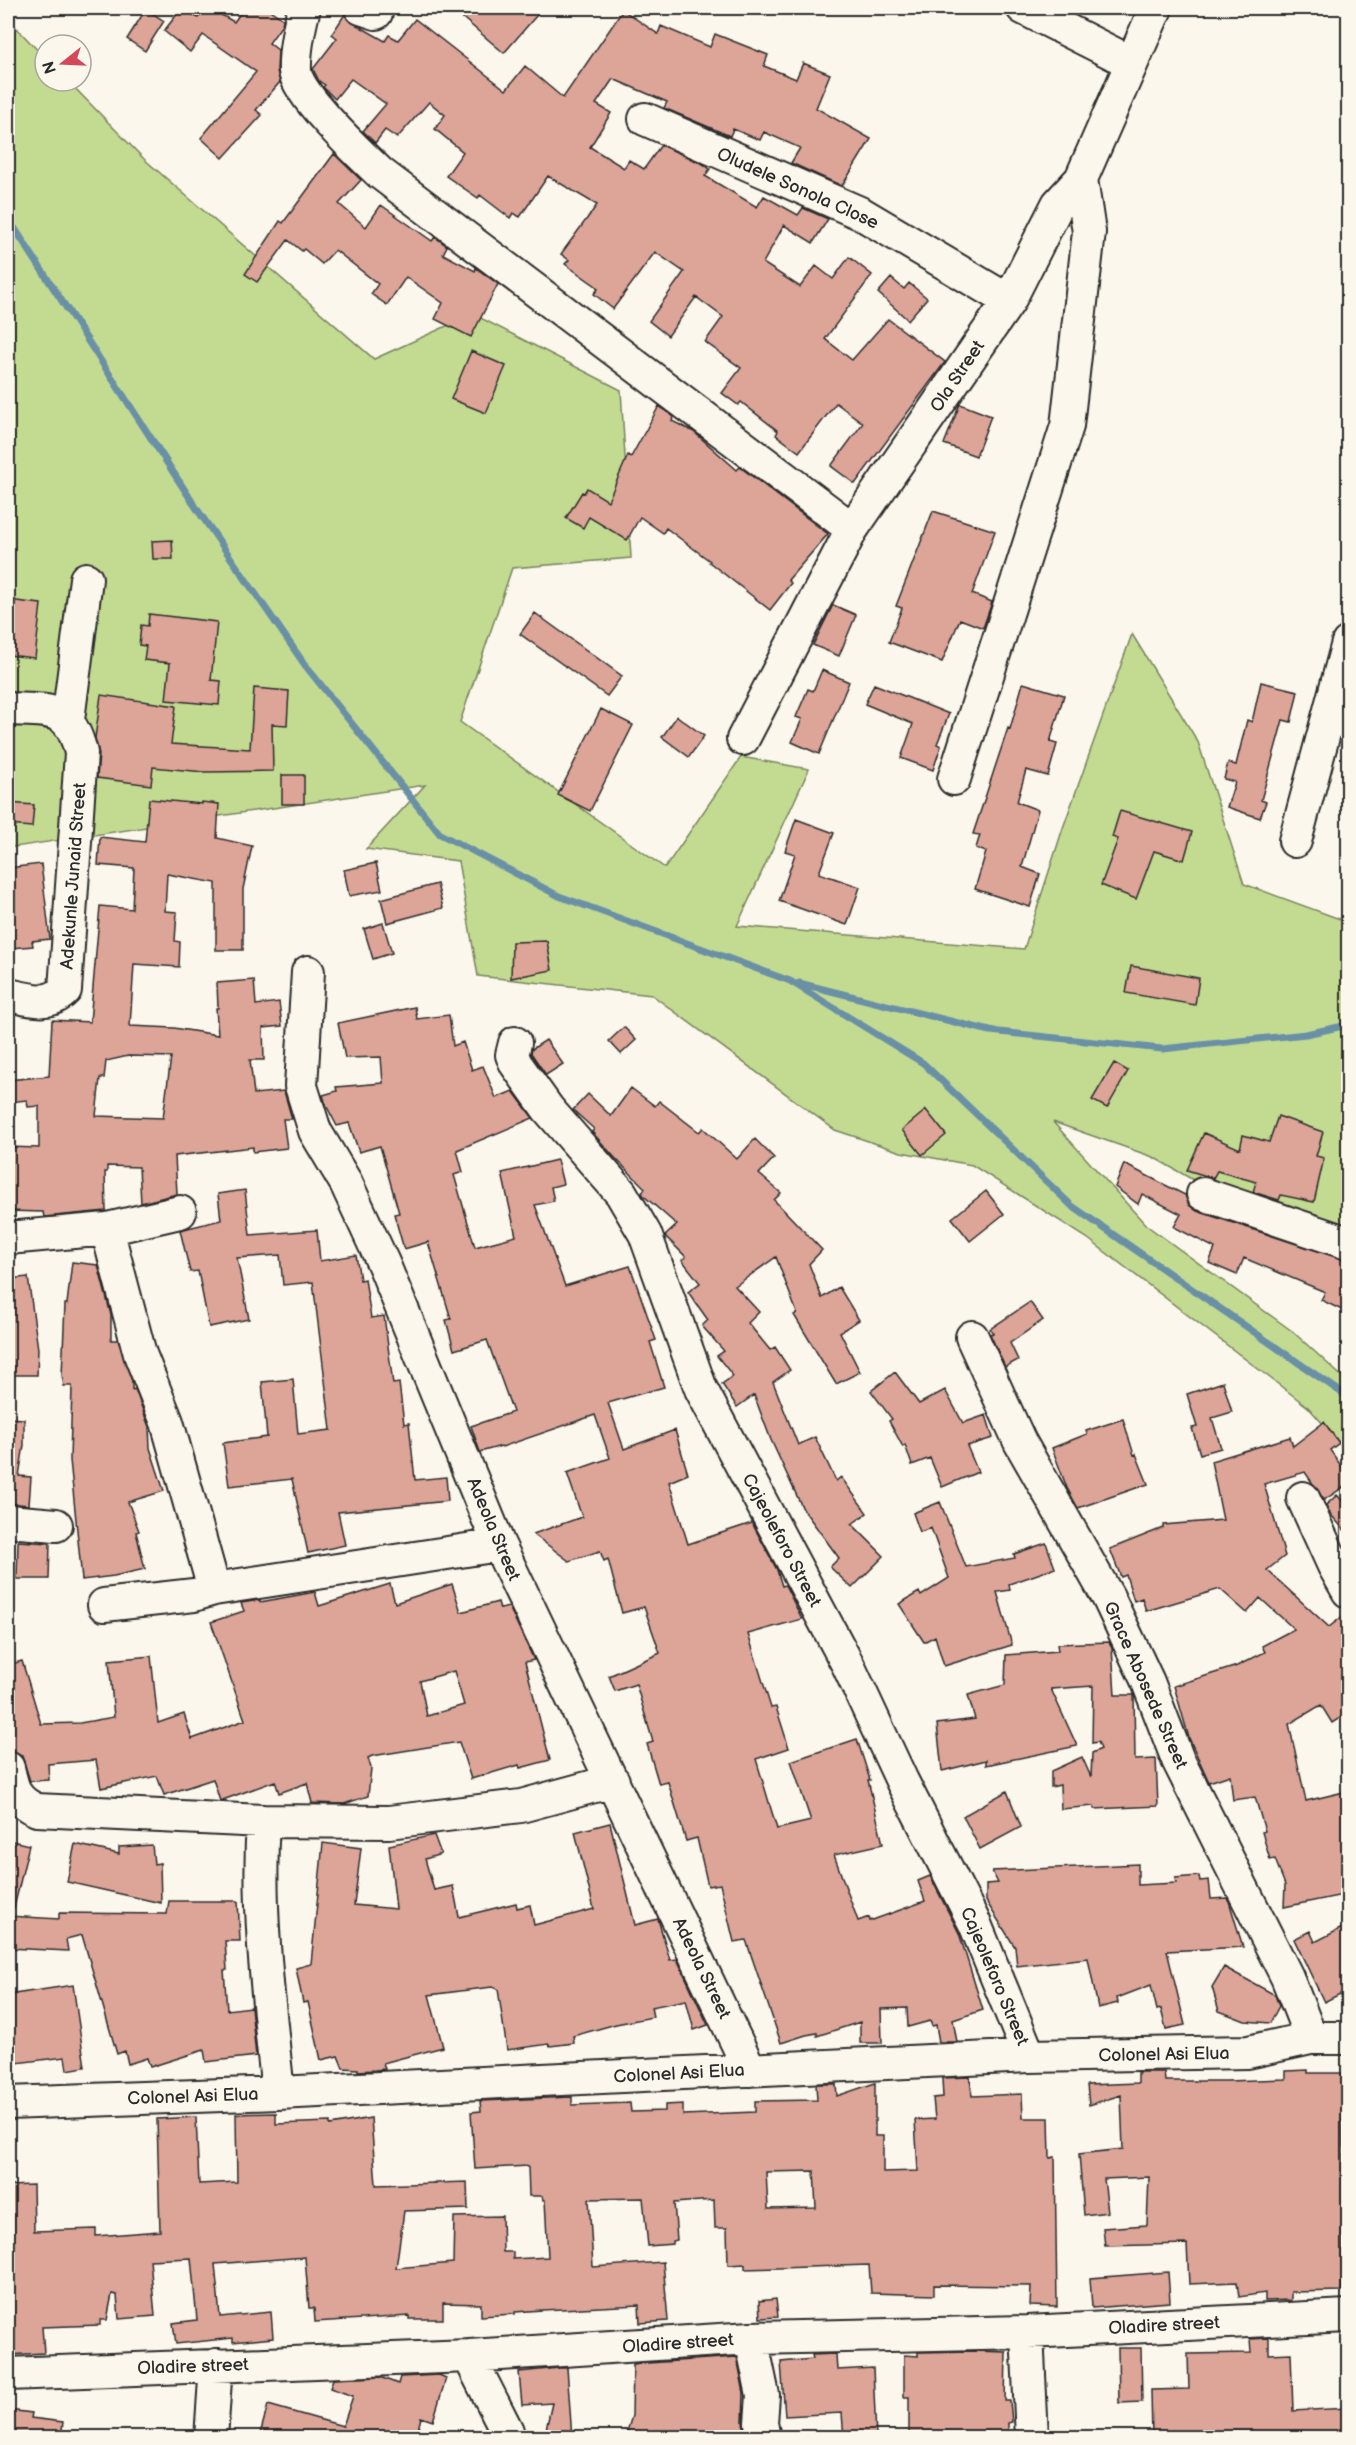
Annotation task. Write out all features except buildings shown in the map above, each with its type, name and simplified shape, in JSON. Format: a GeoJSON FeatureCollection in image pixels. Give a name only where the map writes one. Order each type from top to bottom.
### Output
{"type":"FeatureCollection","features":[{"type":"Feature","properties":{"kind":"street"},"geometry":{"type":"LineString","coordinates":[[304,8],[298,34],[295,73],[310,100],[341,136],[380,173],[852,529]]}},
{"type":"Feature","properties":{"kind":"street"},"geometry":{"type":"LineString","coordinates":[[1023,8],[1132,63]]}},
{"type":"Feature","properties":{"kind":"street","name":"Ola Street"},"geometry":{"type":"LineString","coordinates":[[743,739],[852,529],[1009,301],[1058,204],[1081,179],[1156,8]]}},
{"type":"Feature","properties":{"kind":"street","name":"Oludele Sonola Close"},"geometry":{"type":"LineString","coordinates":[[645,119],[862,214],[1009,301]]}},
{"type":"Feature","properties":{"kind":"street"},"geometry":{"type":"LineString","coordinates":[[954,779],[1067,426],[1089,232],[1081,179]]}},
{"type":"Feature","properties":{"kind":"street"},"geometry":{"type":"LineString","coordinates":[[8,709],[60,716],[86,579]]}},
{"type":"Feature","properties":{"kind":"street"},"geometry":{"type":"LineString","coordinates":[[1295,841],[1348,643]]}},
{"type":"Feature","properties":{"kind":"street","name":"Adekunle Junaid Street"},"geometry":{"type":"LineString","coordinates":[[8,995],[45,1001],[57,999],[65,990],[81,753],[76,732],[60,716]]}},
{"type":"Feature","properties":{"kind":"street","name":"Adeola Street"},"geometry":{"type":"LineString","coordinates":[[308,972],[301,1086],[315,1131],[346,1183],[384,1265],[499,1545],[750,2070]]}},
{"type":"Feature","properties":{"kind":"street","name":"Cajeoleforo Street"},"geometry":{"type":"LineString","coordinates":[[515,1043],[512,1055],[516,1064],[548,1109],[621,1193],[645,1234],[701,1389],[848,1665],[902,1781],[975,1924],[1029,2056]]}},
{"type":"Feature","properties":{"kind":"street"},"geometry":{"type":"LineString","coordinates":[[1203,1194],[1348,1243]]}},
{"type":"Feature","properties":{"kind":"street"},"geometry":{"type":"LineString","coordinates":[[8,1238],[107,1229],[180,1212]]}},
{"type":"Feature","properties":{"kind":"street"},"geometry":{"type":"LineString","coordinates":[[107,1229],[140,1354],[167,1422],[213,1589]]}},
{"type":"Feature","properties":{"kind":"street","name":"Grace Abosede Street"},"geometry":{"type":"LineString","coordinates":[[972,1336],[1020,1442],[1108,1598],[1148,1682],[1178,1760],[1287,1977],[1311,2038]]}},
{"type":"Feature","properties":{"kind":"street"},"geometry":{"type":"LineString","coordinates":[[1303,1498],[1348,1591]]}},
{"type":"Feature","properties":{"kind":"street"},"geometry":{"type":"LineString","coordinates":[[8,1521],[56,1525]]}},
{"type":"Feature","properties":{"kind":"street"},"geometry":{"type":"LineString","coordinates":[[104,1605],[194,1595],[213,1589],[499,1545]]}},
{"type":"Feature","properties":{"kind":"street"},"geometry":{"type":"LineString","coordinates":[[8,1768],[16,1794],[24,1805],[37,1810],[262,1821],[388,1822],[521,1806],[613,1781]]}},
{"type":"Feature","properties":{"kind":"street"},"geometry":{"type":"LineString","coordinates":[[262,1821],[260,1871],[262,1929],[278,2093]]}},
{"type":"Feature","properties":{"kind":"street","name":"Colonel Asi Elua"},"geometry":{"type":"LineString","coordinates":[[8,2103],[278,2093],[1029,2056],[1248,2052],[1311,2038],[1348,2038]]}},
{"type":"Feature","properties":{"kind":"street","name":"Oladire street"},"geometry":{"type":"LineString","coordinates":[[8,2374],[469,2356],[751,2338],[1027,2332],[1348,2316]]}},
{"type":"Feature","properties":{"kind":"street"},"geometry":{"type":"LineString","coordinates":[[1027,2332],[1032,2438]]}},
{"type":"Feature","properties":{"kind":"street"},"geometry":{"type":"LineString","coordinates":[[751,2338],[763,2395],[761,2423],[764,2438]]}},
{"type":"Feature","properties":{"kind":"street"},"geometry":{"type":"LineString","coordinates":[[469,2356],[507,2431],[508,2438]]}},
{"type":"Feature","properties":{"kind":"street"},"geometry":{"type":"LineString","coordinates":[[211,2438],[216,2365]]}},
{"type":"Feature","properties":{"kind":"green space"},"geometry":{"type":"Polygon","coordinates":[[[8,19],[33,45],[33,93],[80,93],[144,159],[374,359],[473,314],[621,390],[631,558],[512,568],[460,722],[665,868],[741,757],[809,769],[737,926],[1024,949],[1063,828],[1132,634],[1198,742],[1244,884],[1348,922],[1348,1232],[1230,1201],[1153,1157],[1053,1122],[1146,1225],[1292,1331],[1348,1382],[1348,1452],[1308,1407],[1087,1238],[972,1165],[901,1152],[835,1130],[652,995],[478,976],[458,861],[366,849],[425,785],[8,848],[8,19]]]}},
{"type":"Feature","properties":{"kind":"waterway"},"geometry":{"type":"LineString","coordinates":[[8,218],[199,512],[305,665],[440,834],[559,896],[790,981],[923,1063],[1072,1206],[1348,1397]]}},
{"type":"Feature","properties":{"kind":"waterway"},"geometry":{"type":"LineString","coordinates":[[799,983],[990,1031],[1162,1049],[1306,1034],[1348,1025]]}}]}
